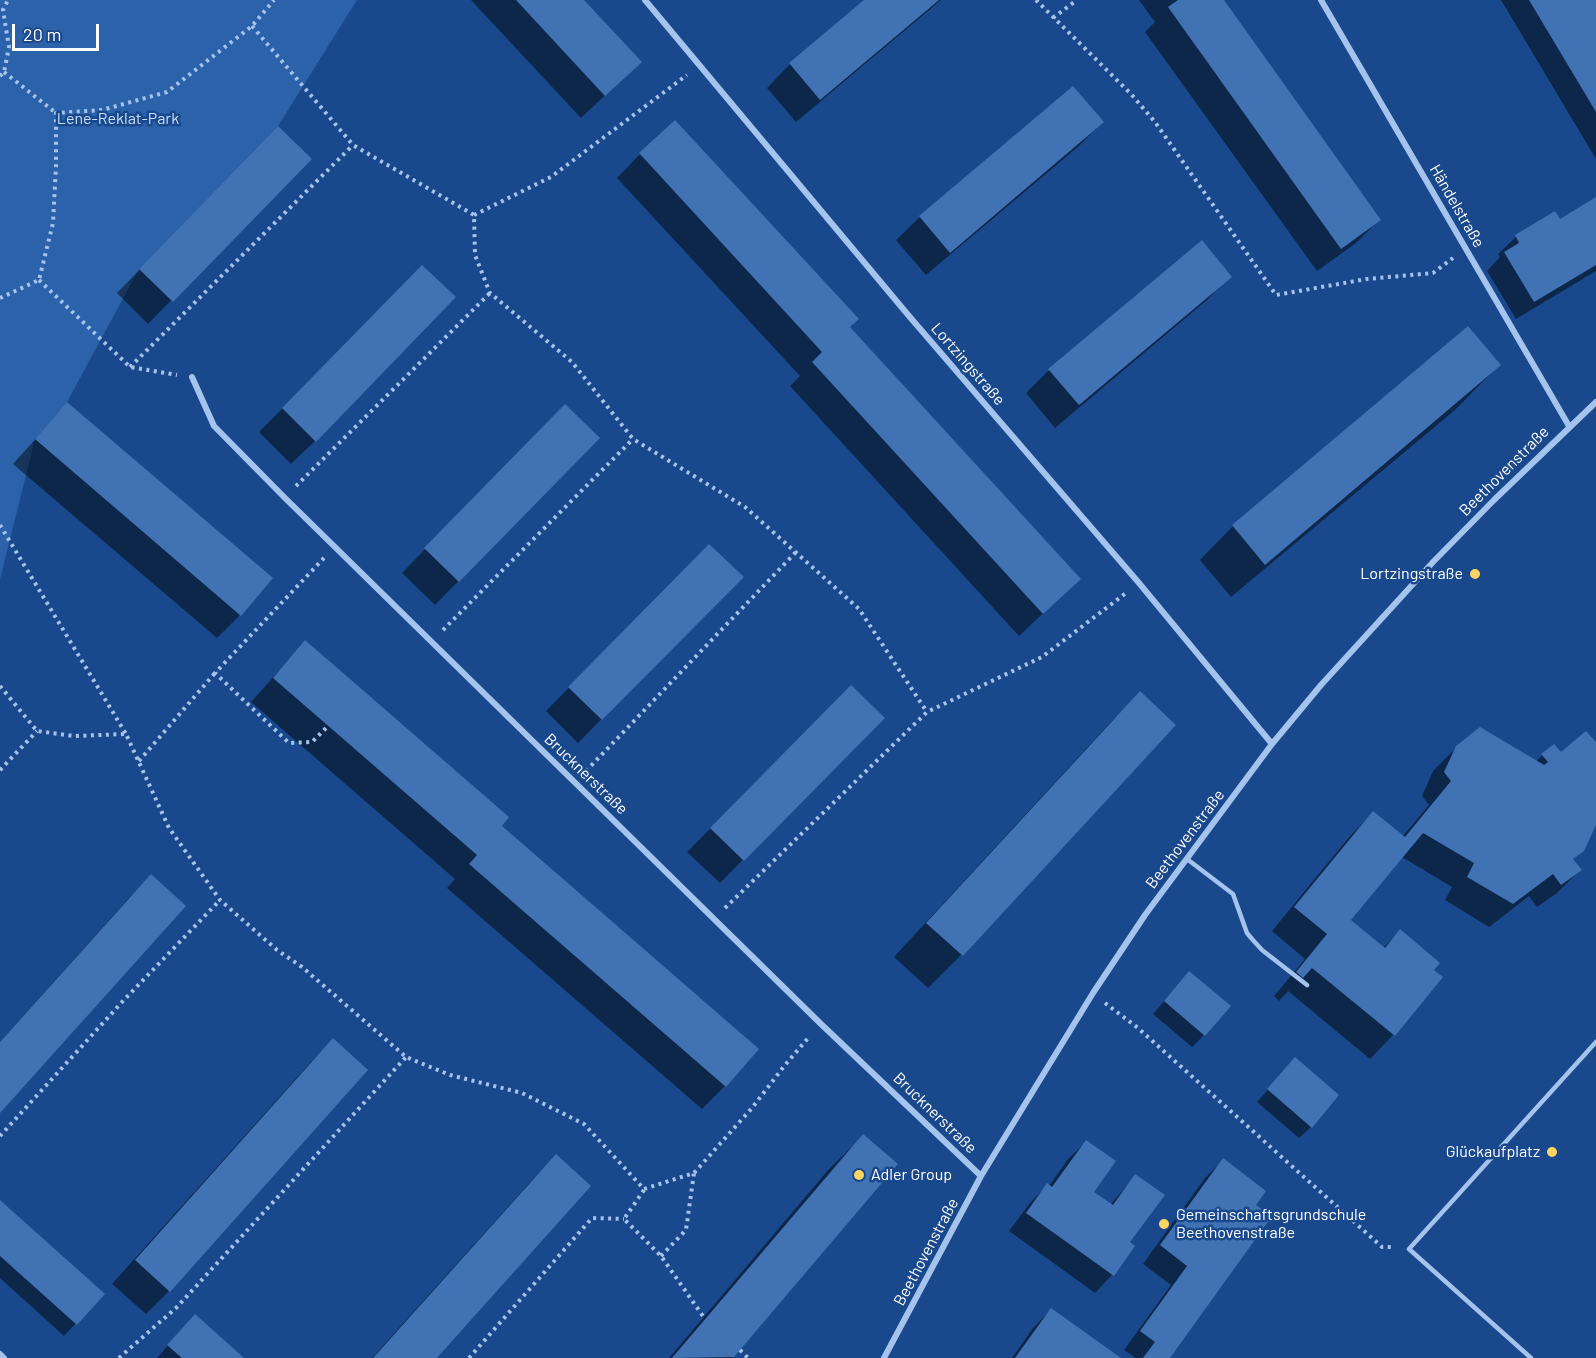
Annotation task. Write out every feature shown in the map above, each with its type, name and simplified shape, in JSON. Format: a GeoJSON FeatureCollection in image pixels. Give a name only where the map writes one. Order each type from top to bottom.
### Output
{"type":"FeatureCollection","features":[{"type":"Feature","properties":{"kind":"street","name":"Lortzingstraße"},"geometry":{"type":"LineString","coordinates":[[645,0],[1272,744]]}},
{"type":"Feature","properties":{"kind":"street","name":"Händelstraße"},"geometry":{"type":"LineString","coordinates":[[1321,0],[1569,426]]}},
{"type":"Feature","properties":{"kind":"street","name":"Brucknerstraße"},"geometry":{"type":"LineString","coordinates":[[192,377],[214,426],[285,498],[821,1024],[981,1176]]}},
{"type":"Feature","properties":{"kind":"street","name":"Beethovenstraße"},"geometry":{"type":"LineString","coordinates":[[884,1358],[981,1176],[1093,993],[1145,915],[1272,744],[1321,685],[1434,561],[1596,402]]}},
{"type":"Feature","properties":{"kind":"street"},"geometry":{"type":"LineString","coordinates":[[0,1354],[4,1358]]}},
{"type":"Feature","properties":{"kind":"lane"},"geometry":{"type":"LineString","coordinates":[[1187,859],[1233,894],[1247,933],[1262,950],[1307,985]]}},
{"type":"Feature","properties":{"kind":"lane"},"geometry":{"type":"LineString","coordinates":[[1531,1358],[1409,1249],[1596,1042]]}},
{"type":"Feature","properties":{"kind":"path"},"geometry":{"type":"LineString","coordinates":[[0,76],[4,72],[9,47],[1,9],[8,0]]}},
{"type":"Feature","properties":{"kind":"path"},"geometry":{"type":"LineString","coordinates":[[4,72],[56,113],[102,110],[167,92],[252,26],[274,0]]}},
{"type":"Feature","properties":{"kind":"path"},"geometry":{"type":"LineString","coordinates":[[1036,0],[1131,94],[1155,122],[1276,295],[1366,279],[1433,273],[1466,248]]}},
{"type":"Feature","properties":{"kind":"path"},"geometry":{"type":"LineString","coordinates":[[1053,18],[1077,0]]}},
{"type":"Feature","properties":{"kind":"path"},"geometry":{"type":"LineString","coordinates":[[252,26],[353,145],[474,215]]}},
{"type":"Feature","properties":{"kind":"path"},"geometry":{"type":"LineString","coordinates":[[474,215],[552,177],[699,65]]}},
{"type":"Feature","properties":{"kind":"path"},"geometry":{"type":"LineString","coordinates":[[39,280],[53,224],[56,113]]}},
{"type":"Feature","properties":{"kind":"path"},"geometry":{"type":"LineString","coordinates":[[130,367],[353,145]]}},
{"type":"Feature","properties":{"kind":"path"},"geometry":{"type":"LineString","coordinates":[[474,215],[475,255],[490,293],[572,362],[633,440],[745,507],[859,609],[927,712]]}},
{"type":"Feature","properties":{"kind":"path"},"geometry":{"type":"LineString","coordinates":[[0,298],[39,280]]}},
{"type":"Feature","properties":{"kind":"path"},"geometry":{"type":"LineString","coordinates":[[39,280],[130,367],[192,377]]}},
{"type":"Feature","properties":{"kind":"path"},"geometry":{"type":"LineString","coordinates":[[285,498],[490,293]]}},
{"type":"Feature","properties":{"kind":"path"},"geometry":{"type":"LineString","coordinates":[[432,641],[633,440]]}},
{"type":"Feature","properties":{"kind":"path"},"geometry":{"type":"LineString","coordinates":[[0,525],[126,734],[169,828],[220,900],[406,1057],[450,1075],[522,1093],[584,1124],[644,1189]]}},
{"type":"Feature","properties":{"kind":"path"},"geometry":{"type":"LineString","coordinates":[[139,761],[215,673],[335,547]]}},
{"type":"Feature","properties":{"kind":"path"},"geometry":{"type":"LineString","coordinates":[[575,782],[796,552]]}},
{"type":"Feature","properties":{"kind":"path"},"geometry":{"type":"LineString","coordinates":[[714,919],[927,712],[1042,657],[1138,583]]}},
{"type":"Feature","properties":{"kind":"path"},"geometry":{"type":"LineString","coordinates":[[215,673],[290,743],[312,742],[328,726]]}},
{"type":"Feature","properties":{"kind":"path"},"geometry":{"type":"LineString","coordinates":[[0,686],[37,731],[74,736],[126,734]]}},
{"type":"Feature","properties":{"kind":"path"},"geometry":{"type":"LineString","coordinates":[[0,770],[37,731]]}},
{"type":"Feature","properties":{"kind":"path"},"geometry":{"type":"LineString","coordinates":[[0,1136],[123,1001],[220,900]]}},
{"type":"Feature","properties":{"kind":"path"},"geometry":{"type":"LineString","coordinates":[[1093,993],[1138,1028],[1382,1247],[1409,1249]]}},
{"type":"Feature","properties":{"kind":"path"},"geometry":{"type":"LineString","coordinates":[[624,1219],[644,1189],[694,1173],[752,1108],[821,1024]]}},
{"type":"Feature","properties":{"kind":"path"},"geometry":{"type":"LineString","coordinates":[[119,1358],[177,1307],[406,1057]]}},
{"type":"Feature","properties":{"kind":"path"},"geometry":{"type":"LineString","coordinates":[[661,1256],[686,1230],[694,1173]]}},
{"type":"Feature","properties":{"kind":"path"},"geometry":{"type":"LineString","coordinates":[[469,1358],[592,1218],[624,1219],[661,1256],[705,1319]]}},
{"type":"Feature","properties":{"kind":"path"},"geometry":{"type":"LineString","coordinates":[[740,1350],[748,1358]]}},
{"type":"Feature","properties":{"kind":"green space","name":"Lene-Reklat-Park"},"geometry":{"type":"Polygon","coordinates":[[[0,0],[357,0],[278,126],[139,269],[67,402],[35,439],[0,579],[0,0]]]}},
{"type":"Feature","properties":{"kind":"building"},"geometry":{"type":"Polygon","coordinates":[[[516,0],[584,0],[642,62],[605,96],[516,0]]]}},
{"type":"Feature","properties":{"kind":"building"},"geometry":{"type":"Polygon","coordinates":[[[864,0],[939,0],[820,100],[789,63],[864,0]]]}},
{"type":"Feature","properties":{"kind":"building"},"geometry":{"type":"Polygon","coordinates":[[[1178,0],[1224,0],[1381,220],[1341,249],[1168,7],[1178,0]]]}},
{"type":"Feature","properties":{"kind":"building"},"geometry":{"type":"Polygon","coordinates":[[[1529,0],[1596,0],[1596,112],[1529,0]]]}},
{"type":"Feature","properties":{"kind":"building"},"geometry":{"type":"Polygon","coordinates":[[[1073,86],[1104,122],[950,253],[919,216],[1073,86]]]}},
{"type":"Feature","properties":{"kind":"building"},"geometry":{"type":"Polygon","coordinates":[[[675,120],[859,319],[850,327],[1081,579],[1043,614],[812,362],[822,352],[639,153],[675,120]]]}},
{"type":"Feature","properties":{"kind":"building"},"geometry":{"type":"Polygon","coordinates":[[[278,126],[312,159],[173,302],[139,269],[278,126]]]}},
{"type":"Feature","properties":{"kind":"building"},"geometry":{"type":"Polygon","coordinates":[[[1596,197],[1596,265],[1534,302],[1504,252],[1519,243],[1515,235],[1555,211],[1560,219],[1596,197]]]}},
{"type":"Feature","properties":{"kind":"building"},"geometry":{"type":"Polygon","coordinates":[[[1202,240],[1232,277],[1079,405],[1048,369],[1202,240]]]}},
{"type":"Feature","properties":{"kind":"building"},"geometry":{"type":"Polygon","coordinates":[[[422,265],[456,297],[316,442],[282,408],[422,265]]]}},
{"type":"Feature","properties":{"kind":"building"},"geometry":{"type":"Polygon","coordinates":[[[1468,326],[1501,365],[1265,565],[1232,525],[1468,326]]]}},
{"type":"Feature","properties":{"kind":"building"},"geometry":{"type":"Polygon","coordinates":[[[67,402],[273,578],[241,616],[35,439],[67,402]]]}},
{"type":"Feature","properties":{"kind":"building"},"geometry":{"type":"Polygon","coordinates":[[[565,404],[600,438],[459,582],[424,548],[565,404]]]}},
{"type":"Feature","properties":{"kind":"building"},"geometry":{"type":"Polygon","coordinates":[[[709,544],[744,577],[602,720],[568,687],[709,544]]]}},
{"type":"Feature","properties":{"kind":"building"},"geometry":{"type":"Polygon","coordinates":[[[305,640],[509,817],[502,826],[759,1049],[726,1087],[469,864],[477,855],[273,678],[305,640]]]}},
{"type":"Feature","properties":{"kind":"building"},"geometry":{"type":"Polygon","coordinates":[[[851,685],[885,718],[744,861],[710,828],[851,685]]]}},
{"type":"Feature","properties":{"kind":"building"},"geometry":{"type":"Polygon","coordinates":[[[1140,691],[1176,725],[963,956],[926,923],[1140,691]]]}},
{"type":"Feature","properties":{"kind":"building"},"geometry":{"type":"Polygon","coordinates":[[[1480,727],[1544,765],[1548,762],[1541,754],[1554,744],[1561,752],[1586,731],[1596,742],[1596,825],[1584,851],[1573,859],[1582,870],[1561,885],[1553,874],[1513,904],[1467,877],[1474,863],[1423,833],[1351,920],[1385,948],[1400,929],[1440,963],[1434,970],[1443,977],[1395,1036],[1312,968],[1303,978],[1296,972],[1327,934],[1294,907],[1373,811],[1405,837],[1451,781],[1444,772],[1456,746],[1480,727]]]}},
{"type":"Feature","properties":{"kind":"building"},"geometry":{"type":"Polygon","coordinates":[[[151,874],[186,906],[0,1113],[0,1042],[151,874]]]}},
{"type":"Feature","properties":{"kind":"building"},"geometry":{"type":"Polygon","coordinates":[[[1189,971],[1231,1006],[1205,1036],[1164,1001],[1189,971]]]}},
{"type":"Feature","properties":{"kind":"building"},"geometry":{"type":"Polygon","coordinates":[[[333,1038],[368,1070],[170,1292],[135,1260],[333,1038]]]}},
{"type":"Feature","properties":{"kind":"building"},"geometry":{"type":"Polygon","coordinates":[[[1295,1057],[1339,1095],[1312,1128],[1267,1089],[1295,1057]]]}},
{"type":"Feature","properties":{"kind":"building"},"geometry":{"type":"Polygon","coordinates":[[[863,1134],[898,1164],[734,1357],[672,1358],[863,1134]]]}},
{"type":"Feature","properties":{"kind":"building"},"geometry":{"type":"Polygon","coordinates":[[[1086,1140],[1116,1161],[1094,1192],[1113,1205],[1135,1174],[1165,1195],[1130,1242],[1135,1246],[1114,1276],[1026,1213],[1047,1183],[1052,1187],[1086,1140]]]}},
{"type":"Feature","properties":{"kind":"building"},"geometry":{"type":"Polygon","coordinates":[[[556,1154],[591,1186],[437,1358],[373,1358],[556,1154]]]}},
{"type":"Feature","properties":{"kind":"building"},"geometry":{"type":"Polygon","coordinates":[[[1223,1158],[1266,1191],[1256,1205],[1272,1216],[1170,1358],[1143,1358],[1155,1342],[1140,1331],[1187,1266],[1160,1245],[1223,1158]]]}},
{"type":"Feature","properties":{"kind":"building"},"geometry":{"type":"Polygon","coordinates":[[[0,1200],[105,1294],[77,1325],[0,1256],[0,1200]]]}},
{"type":"Feature","properties":{"kind":"building"},"geometry":{"type":"Polygon","coordinates":[[[1051,1308],[1121,1358],[1015,1358],[1051,1308]]]}},
{"type":"Feature","properties":{"kind":"building"},"geometry":{"type":"Polygon","coordinates":[[[195,1314],[244,1358],[182,1358],[167,1345],[195,1314]]]}},
{"type":"Feature","properties":{"kind":"place","name":"Lortzingstraße"},"geometry":{"type":"Point","coordinates":[1475,574]}},
{"type":"Feature","properties":{"kind":"place","name":"Glückaufplatz"},"geometry":{"type":"Point","coordinates":[1552,1152]}},
{"type":"Feature","properties":{"kind":"place","name":"Adler Group"},"geometry":{"type":"Point","coordinates":[859,1175]}},
{"type":"Feature","properties":{"kind":"place","name":"Gemeinschaftsgrundschule Beethovenstraße"},"geometry":{"type":"Point","coordinates":[1164,1224]}}]}
